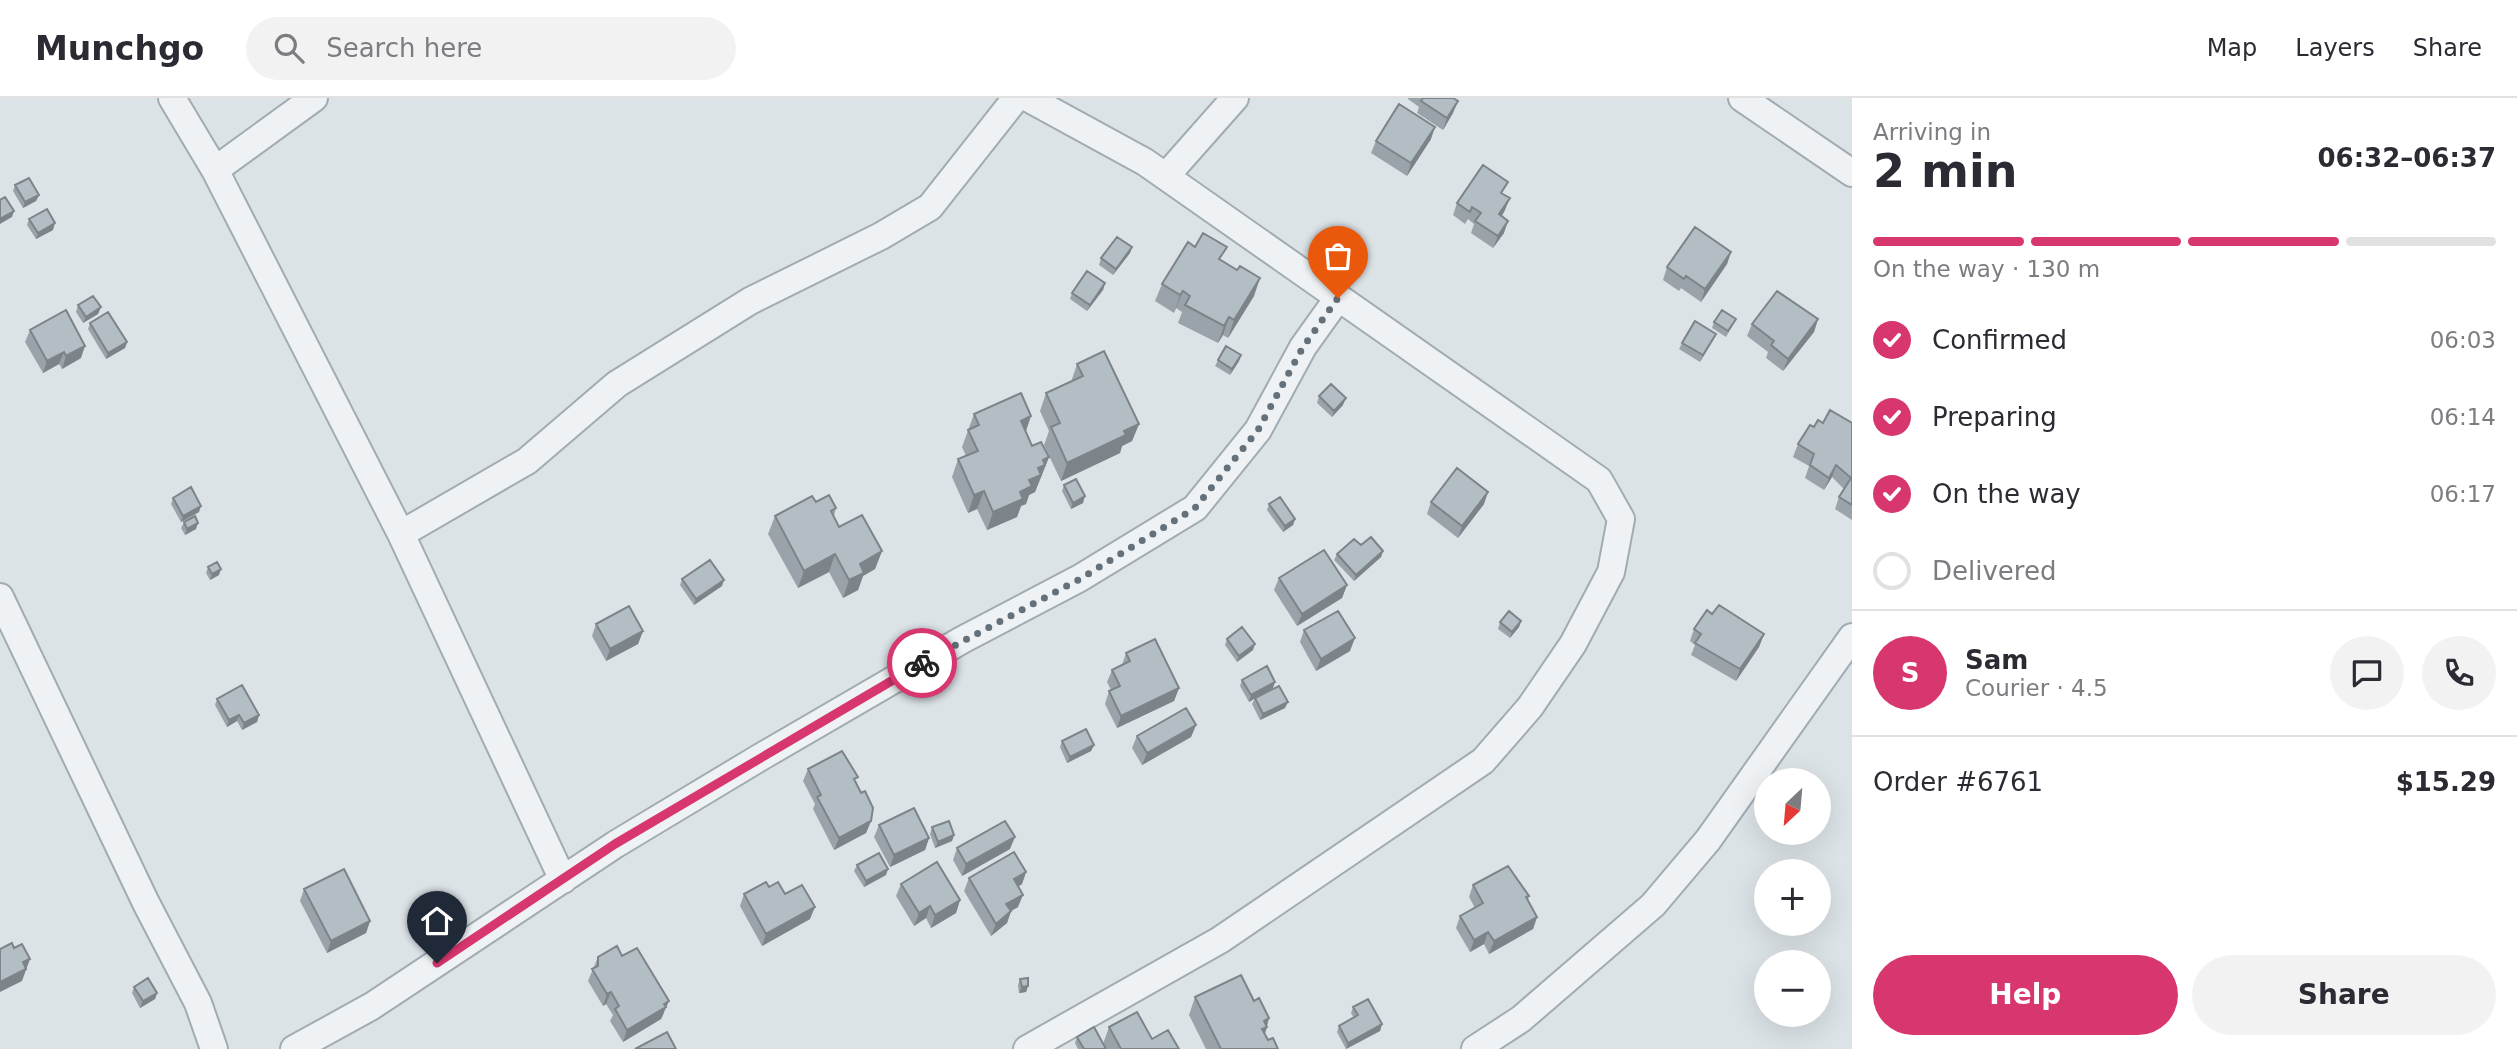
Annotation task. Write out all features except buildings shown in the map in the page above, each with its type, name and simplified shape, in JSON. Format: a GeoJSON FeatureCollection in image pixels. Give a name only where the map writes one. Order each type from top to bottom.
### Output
{"type":"FeatureCollection","features":[{"type":"Feature","properties":{"kind":"street"},"geometry":{"type":"LineString","coordinates":[[172,98],[215,170],[401,534],[563,880]]}},
{"type":"Feature","properties":{"kind":"street"},"geometry":{"type":"LineString","coordinates":[[215,170],[314,98]]}},
{"type":"Feature","properties":{"kind":"street"},"geometry":{"type":"LineString","coordinates":[[401,534],[527,461],[617,384],[750,301],[881,236],[930,207],[1016,98]]}},
{"type":"Feature","properties":{"kind":"street"},"geometry":{"type":"LineString","coordinates":[[1027,1049],[1220,940],[1483,761],[1530,708],[1573,643],[1611,572],[1621,519],[1599,480],[1166,176],[1028,98]]}},
{"type":"Feature","properties":{"kind":"street"},"geometry":{"type":"LineString","coordinates":[[1166,176],[1235,98]]}},
{"type":"Feature","properties":{"kind":"street"},"geometry":{"type":"LineString","coordinates":[[1742,98],[1852,173]]}},
{"type":"Feature","properties":{"kind":"street"},"geometry":{"type":"LineString","coordinates":[[294,1049],[372,1006],[615,844],[962,640],[1080,579],[1195,508],[1258,430],[1303,347],[1338,298]]}},
{"type":"Feature","properties":{"kind":"street"},"geometry":{"type":"LineString","coordinates":[[0,597],[146,903],[198,1003],[214,1049]]}},
{"type":"Feature","properties":{"kind":"street"},"geometry":{"type":"LineString","coordinates":[[1475,1049],[1521,1019],[1653,905],[1708,840],[1852,637]]}},
{"type":"Feature","properties":{"kind":"way so far"},"geometry":{"type":"LineString","coordinates":[[922,663],[1080,579],[1195,508],[1258,430],[1303,347],[1338,298]]}},
{"type":"Feature","properties":{"kind":"route"},"geometry":{"type":"LineString","coordinates":[[437,963],[615,844],[922,663]]}}]}
